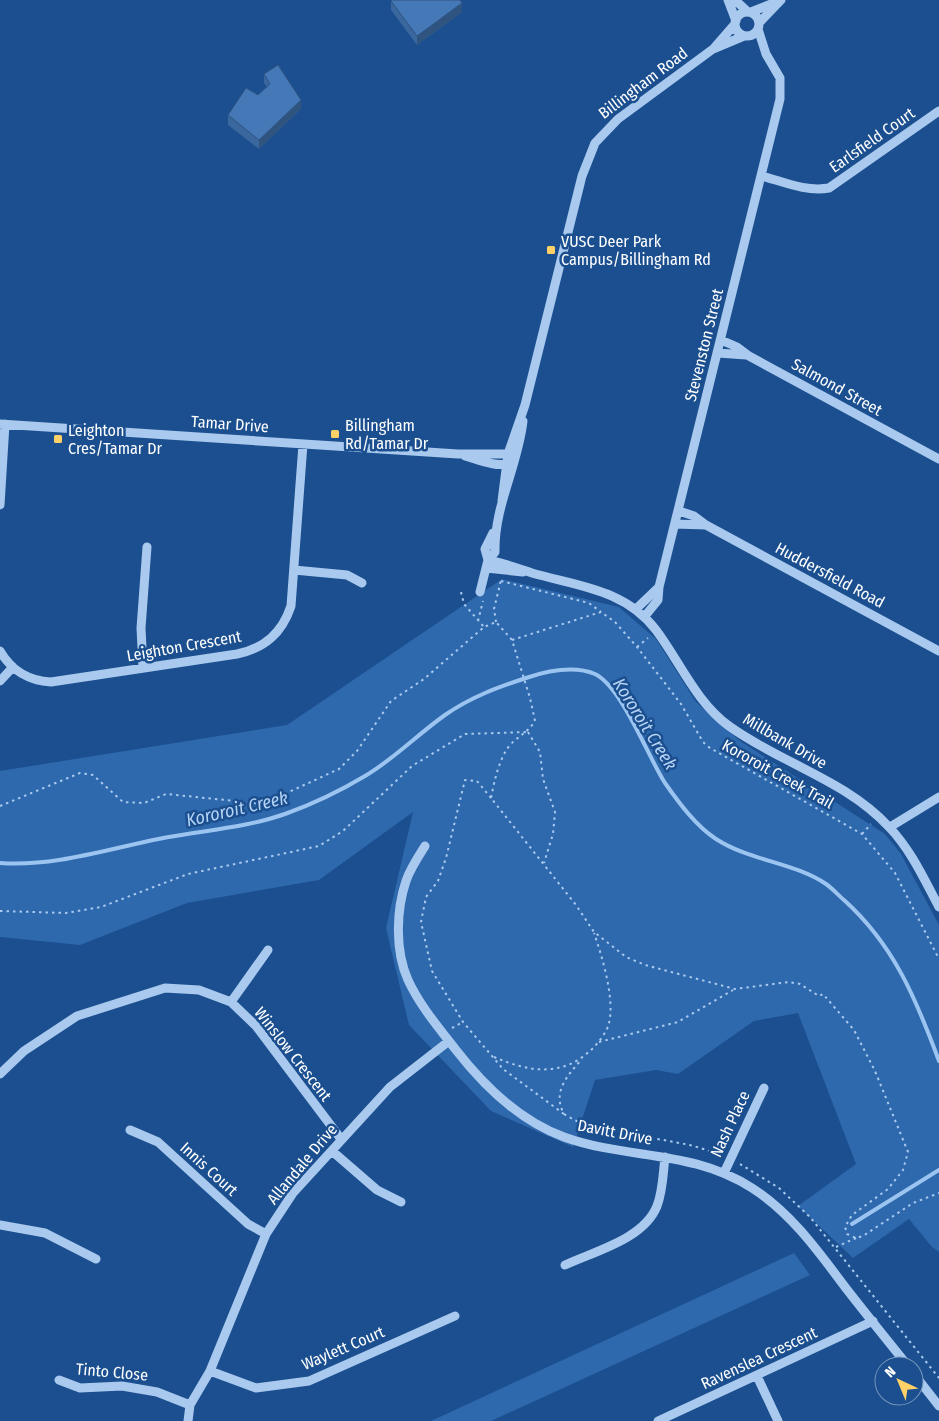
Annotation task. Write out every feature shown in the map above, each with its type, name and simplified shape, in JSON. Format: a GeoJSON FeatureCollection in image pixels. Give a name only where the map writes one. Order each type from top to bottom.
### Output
{"type":"FeatureCollection","features":[{"type":"Feature","properties":{"kind":"street"},"geometry":{"type":"LineString","coordinates":[[728,0],[738,32],[746,36],[753,34],[781,0]]}},
{"type":"Feature","properties":{"kind":"street"},"geometry":{"type":"LineString","coordinates":[[735,0],[757,16],[758,26]]}},
{"type":"Feature","properties":{"kind":"street"},"geometry":{"type":"LineString","coordinates":[[735,23],[742,13],[750,12],[781,0]]}},
{"type":"Feature","properties":{"kind":"street","name":"Billingham Road"},"geometry":{"type":"LineString","coordinates":[[480,592],[487,564],[485,549],[495,531],[502,501],[516,461],[525,406],[582,176],[595,143],[618,119],[713,49],[735,23]]}},
{"type":"Feature","properties":{"kind":"street","name":"Stevenston Street"},"geometry":{"type":"LineString","coordinates":[[758,26],[766,54]]}},
{"type":"Feature","properties":{"kind":"street","name":"Billingham Road"},"geometry":{"type":"LineString","coordinates":[[713,49],[746,36]]}},
{"type":"Feature","properties":{"kind":"street","name":"Stevenston Street"},"geometry":{"type":"LineString","coordinates":[[645,616],[658,600],[659,587],[762,176],[781,89],[775,67],[766,54],[746,36]]}},
{"type":"Feature","properties":{"kind":"street","name":"Earlsfield Court"},"geometry":{"type":"LineString","coordinates":[[762,176],[816,190],[829,188],[842,181],[939,111]]}},
{"type":"Feature","properties":{"kind":"street","name":"Salmond Street"},"geometry":{"type":"LineString","coordinates":[[721,340],[737,347],[749,356],[939,460]]}},
{"type":"Feature","properties":{"kind":"street"},"geometry":{"type":"LineString","coordinates":[[718,353],[749,356]]}},
{"type":"Feature","properties":{"kind":"street","name":"Billingham Road"},"geometry":{"type":"LineString","coordinates":[[502,501],[508,454],[525,406]]}},
{"type":"Feature","properties":{"kind":"street"},"geometry":{"type":"LineString","coordinates":[[0,505],[3,424]]}},
{"type":"Feature","properties":{"kind":"street","name":"Tamar Drive"},"geometry":{"type":"LineString","coordinates":[[3,424],[458,454],[508,454]]}},
{"type":"Feature","properties":{"kind":"street","name":"Leighton Crescent"},"geometry":{"type":"LineString","coordinates":[[0,651],[12,667],[29,678],[51,682],[238,654],[266,644],[281,628],[287,618],[290,606],[303,444]]}},
{"type":"Feature","properties":{"kind":"street","name":"Tamar Drive"},"geometry":{"type":"LineString","coordinates":[[458,454],[485,462],[506,465]]}},
{"type":"Feature","properties":{"kind":"street"},"geometry":{"type":"LineString","coordinates":[[506,465],[516,461],[508,454]]}},
{"type":"Feature","properties":{"kind":"street","name":"Huddersfield Road"},"geometry":{"type":"LineString","coordinates":[[679,511],[694,516],[706,525],[939,651]]}},
{"type":"Feature","properties":{"kind":"street","name":"Huddersfield Road"},"geometry":{"type":"LineString","coordinates":[[675,524],[706,525]]}},
{"type":"Feature","properties":{"kind":"street"},"geometry":{"type":"LineString","coordinates":[[143,668],[141,628],[147,547]]}},
{"type":"Feature","properties":{"kind":"street","name":"Millbank Drive"},"geometry":{"type":"LineString","coordinates":[[487,564],[510,564],[531,573],[603,591],[636,609],[645,616],[657,631],[701,698],[728,725],[758,744],[852,795],[890,828],[909,851],[939,907]]}},
{"type":"Feature","properties":{"kind":"street"},"geometry":{"type":"LineString","coordinates":[[294,570],[347,575],[362,583]]}},
{"type":"Feature","properties":{"kind":"street"},"geometry":{"type":"LineString","coordinates":[[636,609],[659,587]]}},
{"type":"Feature","properties":{"kind":"street"},"geometry":{"type":"LineString","coordinates":[[0,680],[12,667]]}},
{"type":"Feature","properties":{"kind":"street"},"geometry":{"type":"LineString","coordinates":[[890,828],[939,797]]}},
{"type":"Feature","properties":{"kind":"street","name":"Davitt Drive"},"geometry":{"type":"LineString","coordinates":[[425,846],[406,880],[399,924],[400,942],[408,978],[417,997],[449,1041],[491,1090],[546,1129],[587,1144],[695,1162],[724,1173],[752,1188],[790,1218],[900,1356]]}},
{"type":"Feature","properties":{"kind":"street"},"geometry":{"type":"LineString","coordinates":[[231,1002],[268,950]]}},
{"type":"Feature","properties":{"kind":"street","name":"Winslow Crescent"},"geometry":{"type":"LineString","coordinates":[[0,1074],[24,1051],[77,1016],[165,988],[199,990],[231,1002],[256,1026],[341,1140]]}},
{"type":"Feature","properties":{"kind":"street","name":"Allandale Drive"},"geometry":{"type":"LineString","coordinates":[[188,1421],[190,1405],[210,1371],[266,1234],[293,1193],[390,1087],[449,1041]]}},
{"type":"Feature","properties":{"kind":"street","name":"Nash Place"},"geometry":{"type":"LineString","coordinates":[[724,1173],[764,1088]]}},
{"type":"Feature","properties":{"kind":"street","name":"Innis Court"},"geometry":{"type":"LineString","coordinates":[[130,1130],[158,1142],[248,1224],[266,1234]]}},
{"type":"Feature","properties":{"kind":"street"},"geometry":{"type":"LineString","coordinates":[[332,1151],[377,1190],[401,1202]]}},
{"type":"Feature","properties":{"kind":"street"},"geometry":{"type":"LineString","coordinates":[[565,1265],[627,1237],[647,1222],[656,1207],[660,1194],[665,1157]]}},
{"type":"Feature","properties":{"kind":"street"},"geometry":{"type":"LineString","coordinates":[[0,1225],[45,1233],[96,1259]]}},
{"type":"Feature","properties":{"kind":"street","name":"Waylett Court"},"geometry":{"type":"LineString","coordinates":[[210,1371],[256,1388],[309,1381],[455,1316]]}},
{"type":"Feature","properties":{"kind":"street","name":"Ravenslea Crescent"},"geometry":{"type":"LineString","coordinates":[[658,1421],[873,1321]]}},
{"type":"Feature","properties":{"kind":"street"},"geometry":{"type":"LineString","coordinates":[[757,1376],[778,1421]]}},
{"type":"Feature","properties":{"kind":"street","name":"Tinto Close"},"geometry":{"type":"LineString","coordinates":[[59,1380],[80,1388],[122,1386],[157,1392],[190,1405]]}},
{"type":"Feature","properties":{"kind":"street"},"geometry":{"type":"LineString","coordinates":[[924,1385],[937,1400]]}},
{"type":"Feature","properties":{"kind":"path"},"geometry":{"type":"LineString","coordinates":[[491,798],[507,749],[528,732],[535,721],[512,640],[496,622],[494,609],[502,574]]}},
{"type":"Feature","properties":{"kind":"path","name":"Kororoit Creek Trail"},"geometry":{"type":"LineString","coordinates":[[500,581],[589,603],[615,622],[637,647],[681,704],[703,742],[710,748],[862,834],[895,874],[939,959]]}},
{"type":"Feature","properties":{"kind":"path"},"geometry":{"type":"LineString","coordinates":[[461,592],[462,601],[484,627]]}},
{"type":"Feature","properties":{"kind":"path"},"geometry":{"type":"LineString","coordinates":[[478,621],[483,599],[480,592]]}},
{"type":"Feature","properties":{"kind":"path"},"geometry":{"type":"LineString","coordinates":[[512,640],[601,612]]}},
{"type":"Feature","properties":{"kind":"path"},"geometry":{"type":"LineString","coordinates":[[0,806],[80,773],[93,775],[124,802],[144,803],[166,794],[255,802],[278,797],[339,769],[357,751],[392,701],[424,679],[484,627],[496,622]]}},
{"type":"Feature","properties":{"kind":"path"},"geometry":{"type":"LineString","coordinates":[[637,647],[652,635]]}},
{"type":"Feature","properties":{"kind":"path"},"geometry":{"type":"LineString","coordinates":[[528,732],[540,752],[543,780],[555,812],[553,834],[544,864]]}},
{"type":"Feature","properties":{"kind":"path"},"geometry":{"type":"LineString","coordinates":[[0,911],[66,913],[100,908],[188,874],[319,846],[343,831],[412,766],[465,734],[528,732]]}},
{"type":"Feature","properties":{"kind":"path"},"geometry":{"type":"LineString","coordinates":[[612,1134],[584,1125],[564,1114],[517,1081],[491,1056],[463,1022],[432,971],[421,922],[426,897],[438,881],[448,852],[465,780],[477,782],[544,864],[594,932],[626,956],[645,965],[735,989],[789,982],[800,984],[819,996],[823,994],[854,1030],[875,1071],[908,1152],[903,1170],[888,1189],[852,1215],[848,1221],[845,1227],[847,1234],[856,1238]]}},
{"type":"Feature","properties":{"kind":"path"},"geometry":{"type":"LineString","coordinates":[[862,834],[874,820]]}},
{"type":"Feature","properties":{"kind":"path"},"geometry":{"type":"LineString","coordinates":[[564,1114],[558,1098],[560,1090],[582,1059],[599,1042],[609,1022],[604,962],[594,932]]}},
{"type":"Feature","properties":{"kind":"path"},"geometry":{"type":"LineString","coordinates":[[599,1042],[678,1022],[735,989]]}},
{"type":"Feature","properties":{"kind":"path"},"geometry":{"type":"LineString","coordinates":[[491,1056],[523,1068],[538,1070],[552,1070],[582,1059]]}},
{"type":"Feature","properties":{"kind":"path"},"geometry":{"type":"LineString","coordinates":[[836,1247],[856,1238],[913,1203],[939,1193]]}},
{"type":"Feature","properties":{"kind":"path"},"geometry":{"type":"LineString","coordinates":[[798,1206],[836,1247],[939,1378]]}},
{"type":"Feature","properties":{"kind":"shaded area"},"geometry":{"type":"Polygon","coordinates":[[[502,579],[619,607],[656,639],[696,702],[740,741],[885,834],[901,854],[939,925],[939,1252],[932,1247],[909,1219],[853,1258],[798,1206],[856,1164],[798,1013],[754,1021],[678,1074],[656,1070],[595,1080],[573,1147],[491,1111],[409,1025],[386,928],[413,812],[319,880],[187,903],[80,945],[0,937],[0,771],[287,725],[502,579]]]}},
{"type":"Feature","properties":{"kind":"shaded area"},"geometry":{"type":"Polygon","coordinates":[[[794,1253],[810,1275],[491,1421],[431,1421],[794,1253]]]}},
{"type":"Feature","properties":{"kind":"building"},"geometry":{"type":"Polygon","coordinates":[[[392,0],[460,0],[462,3],[417,36],[392,0]]]}},
{"type":"Feature","properties":{"kind":"building"},"geometry":{"type":"Polygon","coordinates":[[[278,65],[301,100],[259,140],[228,115],[246,88],[258,95],[270,84],[264,74],[278,65]]]}},
{"type":"Feature","properties":{"kind":"waterway","name":"Kororoit Creek"},"geometry":{"type":"LineString","coordinates":[[0,863],[43,862],[64,859],[148,841],[242,825],[285,814],[326,797],[365,776],[386,762],[445,715],[474,698],[504,685],[543,673],[569,669],[587,671],[605,681],[615,693],[625,707],[665,783],[702,828],[729,846],[800,871],[826,884],[861,917],[877,935],[902,974],[939,1061]]}},
{"type":"Feature","properties":{"kind":"waterway"},"geometry":{"type":"LineString","coordinates":[[852,1224],[939,1170]]}},
{"type":"Feature","properties":{"kind":"place","name":"VUSC Deer Park Campus/Billingham Rd"},"geometry":{"type":"Point","coordinates":[551,250]}},
{"type":"Feature","properties":{"kind":"place","name":"Billingham Rd/Tamar Dr"},"geometry":{"type":"Point","coordinates":[335,434]}},
{"type":"Feature","properties":{"kind":"place","name":"Leighton Cres/Tamar Dr"},"geometry":{"type":"Point","coordinates":[58,439]}}]}
